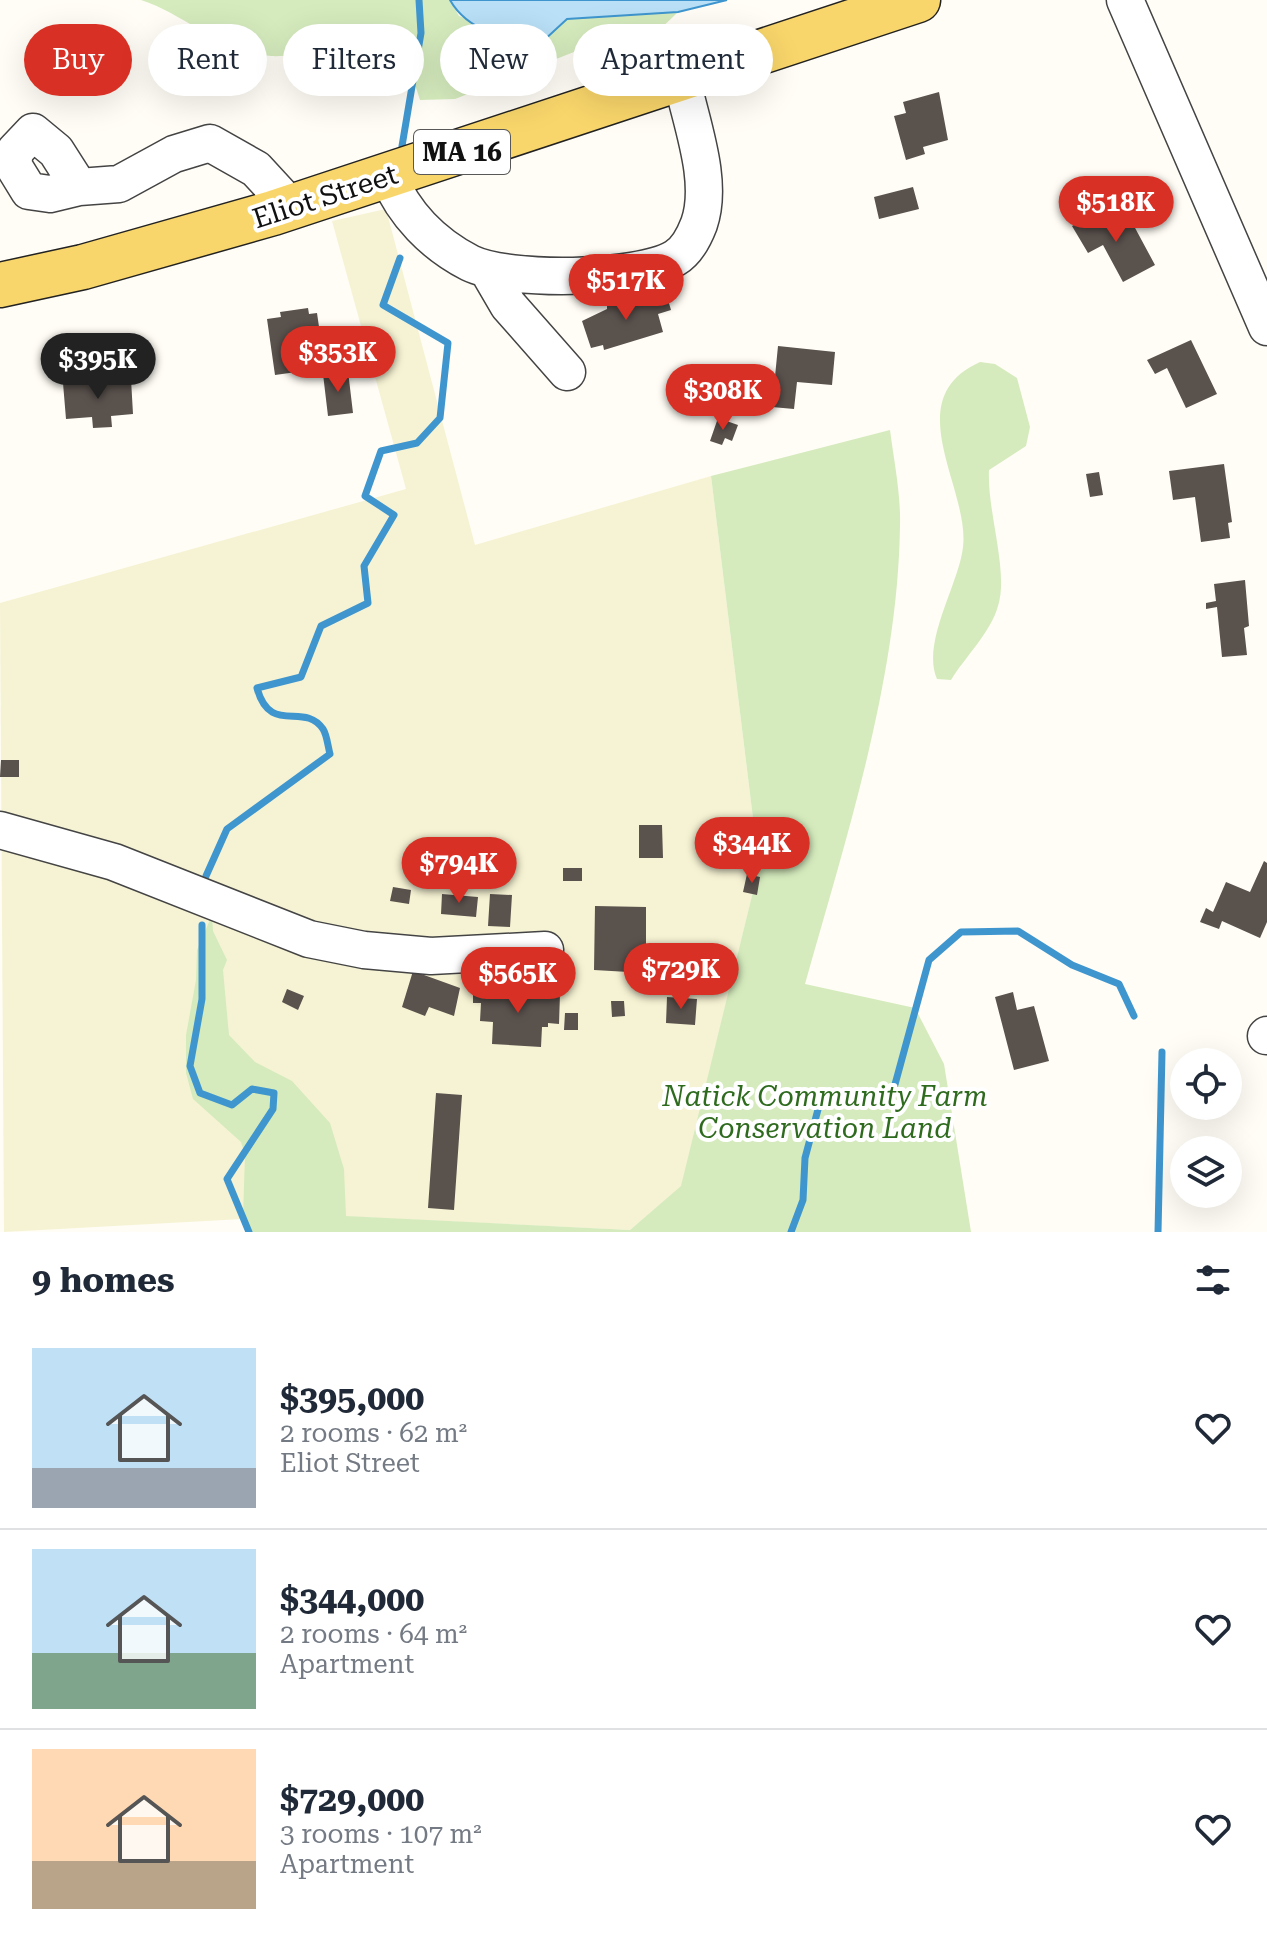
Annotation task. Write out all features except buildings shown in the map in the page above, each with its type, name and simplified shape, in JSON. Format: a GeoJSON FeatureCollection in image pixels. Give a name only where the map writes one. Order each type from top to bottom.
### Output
{"type":"FeatureCollection","features":[{"type":"Feature","properties":{"kind":"main road","name":"Eliot Street"},"geometry":{"type":"LineString","coordinates":[[773,49],[918,0]]}},
{"type":"Feature","properties":{"kind":"main road","name":"Eliot Street"},"geometry":{"type":"LineString","coordinates":[[0,285],[83,267],[291,207],[633,96]]}},
{"type":"Feature","properties":{"kind":"street"},"geometry":{"type":"LineString","coordinates":[[1125,0],[1267,327]]}},
{"type":"Feature","properties":{"kind":"street"},"geometry":{"type":"LineString","coordinates":[[388,176],[406,210],[435,240],[487,269],[552,276],[589,276],[659,265],[685,250],[699,223],[703,186],[685,96]]}},
{"type":"Feature","properties":{"kind":"street"},"geometry":{"type":"LineString","coordinates":[[79,187],[119,184],[174,154],[210,143],[256,169],[291,207]]}},
{"type":"Feature","properties":{"kind":"street"},"geometry":{"type":"LineString","coordinates":[[487,269],[508,305],[567,372]]}},
{"type":"Feature","properties":{"kind":"street"},"geometry":{"type":"LineString","coordinates":[[0,830],[114,862],[309,939],[364,950],[431,956],[545,950]]}},
{"type":"Feature","properties":{"kind":"shaded area"},"geometry":{"type":"Polygon","coordinates":[[[386,209],[475,545],[711,476],[759,867],[682,1186],[630,1230],[314,1215],[4,1232],[0,603],[406,489],[332,221],[386,209]]]}},
{"type":"Feature","properties":{"kind":"green space"},"geometry":{"type":"Polygon","coordinates":[[[141,0],[450,0],[459,16],[483,24],[440,24],[440,96],[463,96],[420,100],[419,96],[424,96],[424,24],[283,24],[283,56],[271,56],[267,55],[267,24],[190,24],[141,0]]]}},
{"type":"Feature","properties":{"kind":"green space"},"geometry":{"type":"Polygon","coordinates":[[[678,12],[666,24],[573,24],[573,52],[557,59],[557,28],[567,19],[678,12]]]}},
{"type":"Feature","properties":{"kind":"green space"},"geometry":{"type":"Polygon","coordinates":[[[980,362],[995,364],[1017,378],[1030,427],[1026,446],[989,470],[1001,576],[995,616],[951,680],[937,679],[933,665],[937,631],[963,547],[957,498],[943,446],[940,421],[943,398],[956,378],[980,362]]]}},
{"type":"Feature","properties":{"kind":"green space","name":"Natick Community Farm Conservation Land"},"geometry":{"type":"Polygon","coordinates":[[[890,430],[900,514],[897,584],[890,642],[853,815],[805,984],[915,1008],[944,1064],[971,1232],[247,1232],[243,1217],[245,1155],[241,1142],[193,1099],[186,1073],[186,1035],[196,980],[197,950],[212,915],[213,931],[227,960],[223,970],[229,1035],[255,1062],[292,1081],[330,1123],[344,1169],[346,1216],[630,1230],[681,1186],[759,867],[711,476],[890,430]]]}},
{"type":"Feature","properties":{"kind":"water"},"geometry":{"type":"Polygon","coordinates":[[[450,0],[727,0],[678,12],[567,19],[557,28],[557,24],[473,24],[450,0]]]}},
{"type":"Feature","properties":{"kind":"waterway"},"geometry":{"type":"LineString","coordinates":[[402,146],[421,33],[419,0]]}},
{"type":"Feature","properties":{"kind":"waterway"},"geometry":{"type":"LineString","coordinates":[[206,876],[227,829],[330,754],[323,729],[315,721],[270,711],[257,688],[301,677],[321,626],[368,603],[364,566],[394,515],[365,496],[381,451],[417,443],[440,418],[448,343],[383,305],[400,258]]}},
{"type":"Feature","properties":{"kind":"waterway"},"geometry":{"type":"LineString","coordinates":[[202,925],[202,999],[190,1066],[200,1093],[232,1105],[252,1089],[274,1093],[273,1109],[227,1179],[249,1232]]}},
{"type":"Feature","properties":{"kind":"waterway"},"geometry":{"type":"LineString","coordinates":[[791,1232],[803,1200],[805,1158],[820,1102],[891,1099],[929,960],[961,932],[1018,931],[1072,965],[1119,984],[1134,1016]]}},
{"type":"Feature","properties":{"kind":"waterway"},"geometry":{"type":"LineString","coordinates":[[1158,1232],[1162,1052]]}}]}
